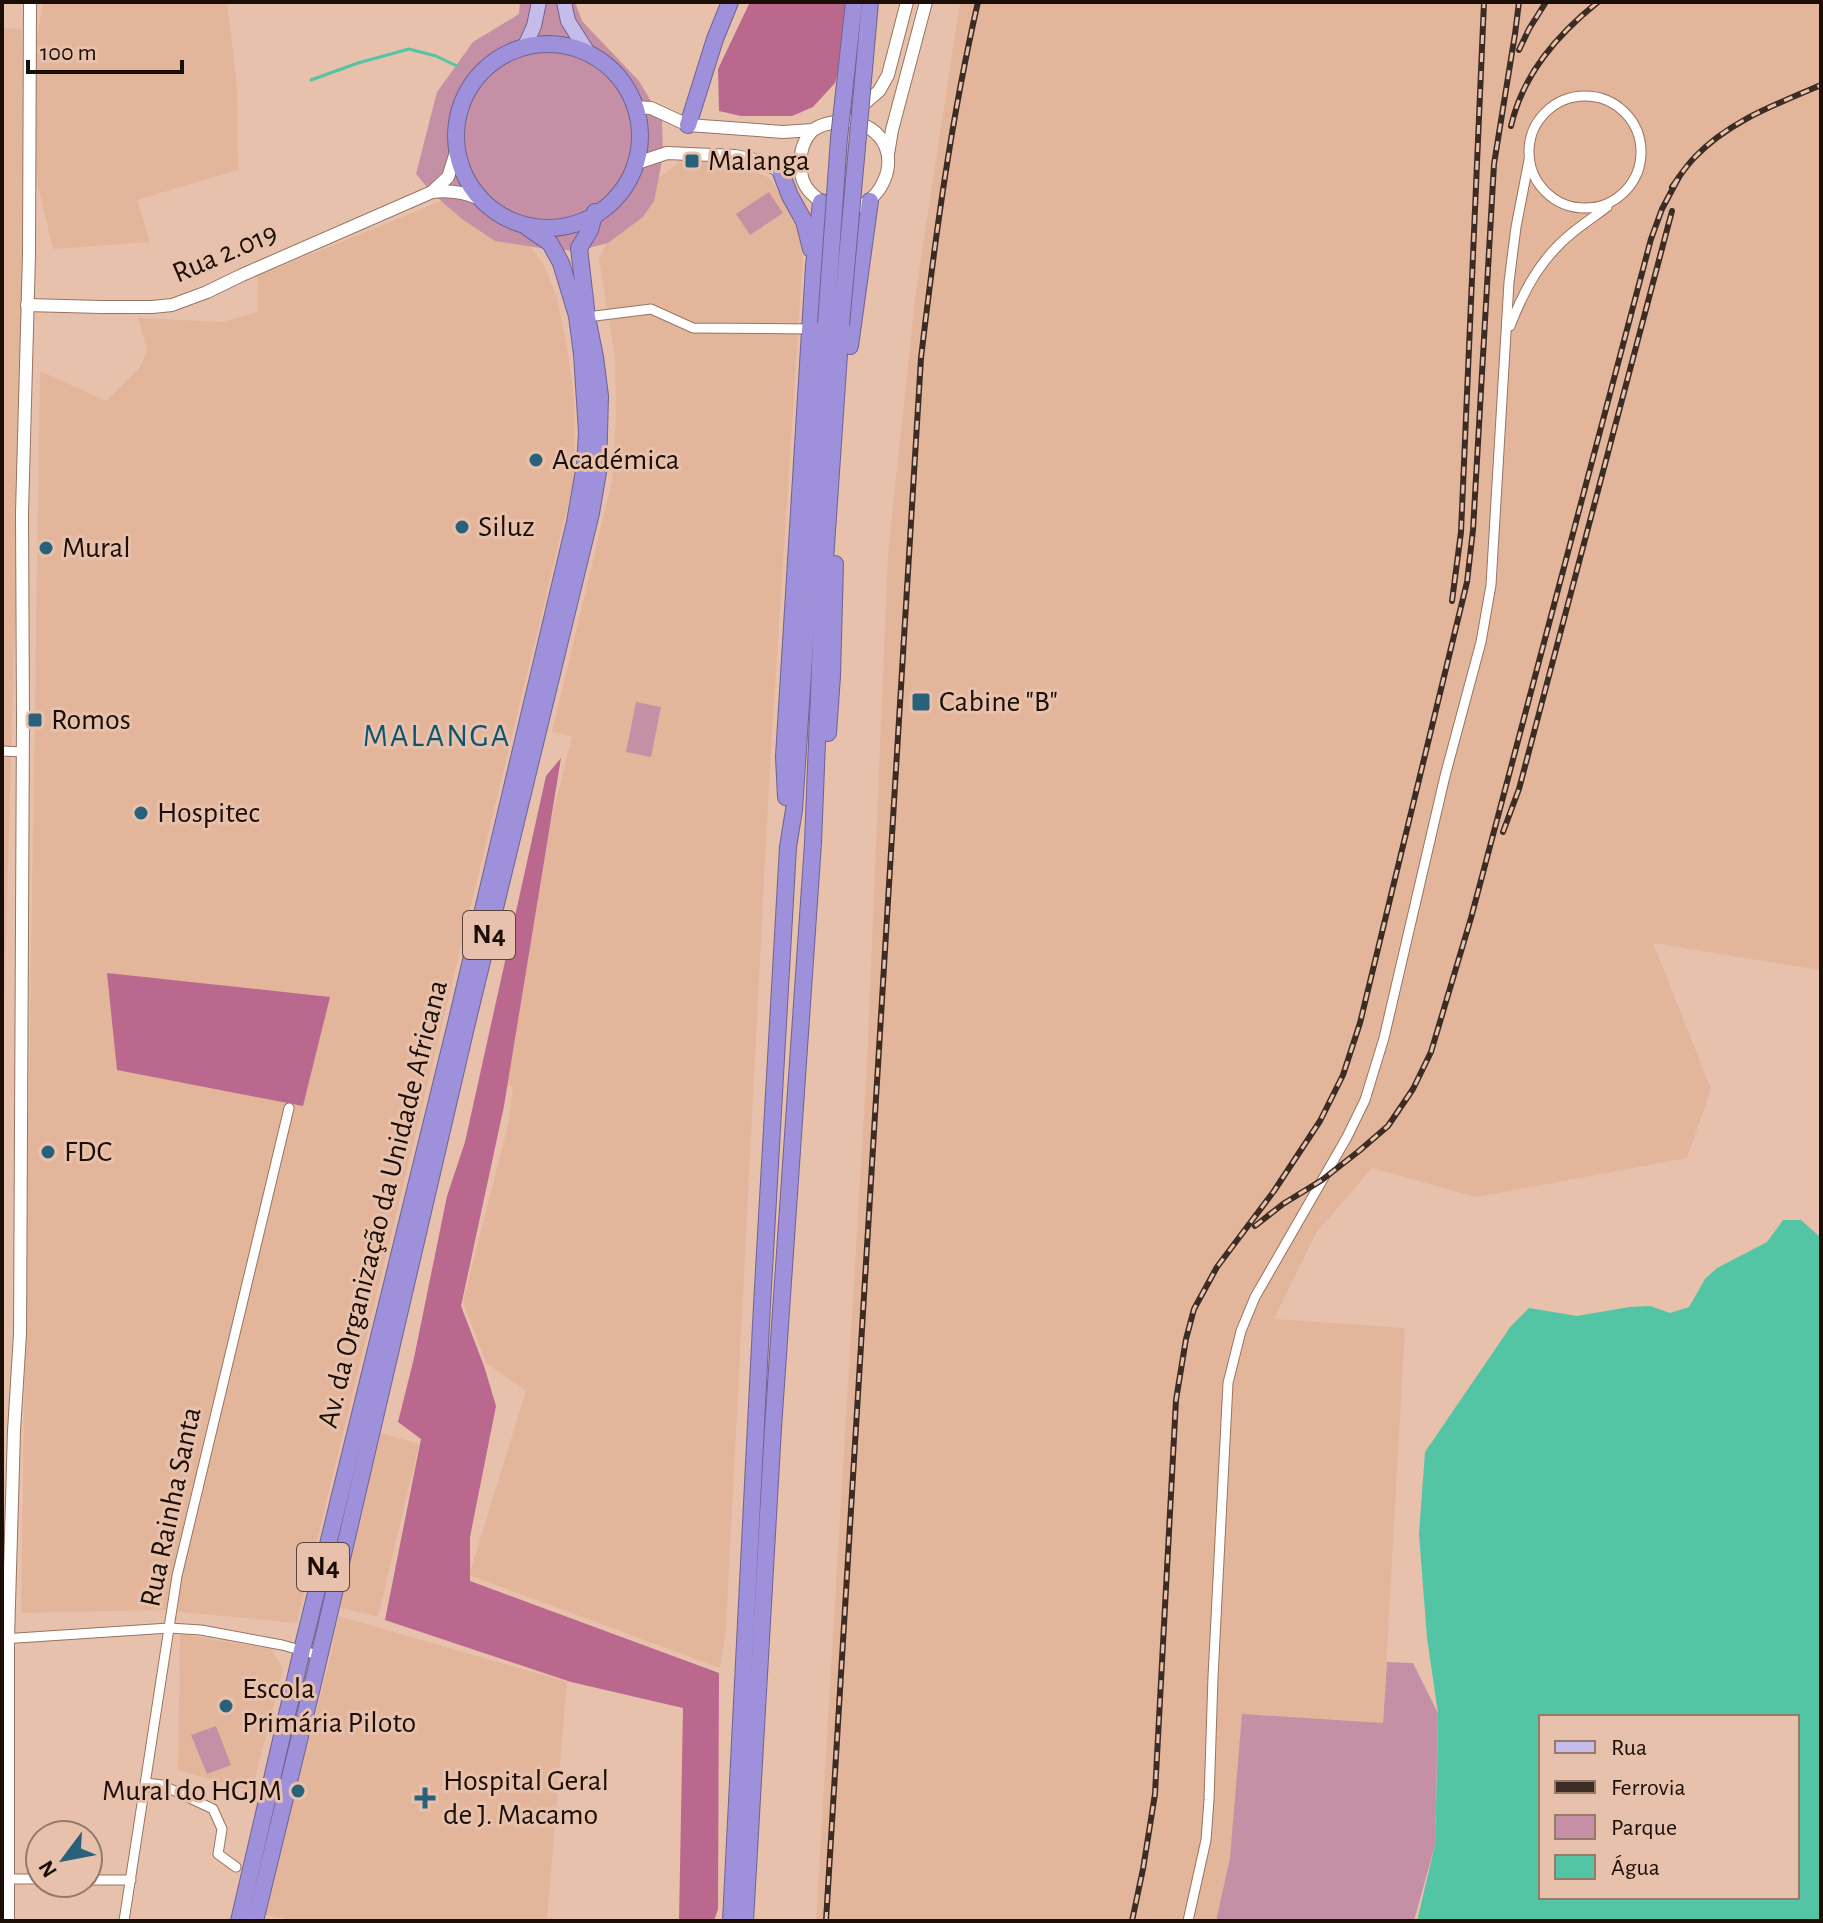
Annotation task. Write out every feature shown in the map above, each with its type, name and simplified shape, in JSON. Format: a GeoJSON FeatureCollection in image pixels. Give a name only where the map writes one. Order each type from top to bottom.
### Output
{"type":"FeatureCollection","features":[{"type":"Feature","properties":{"kind":"highway"},"geometry":{"type":"LineString","coordinates":[[688,125],[730,2]]}},
{"type":"Feature","properties":{"kind":"highway"},"geometry":{"type":"LineString","coordinates":[[731,1921],[788,847],[794,810],[839,138],[854,2]]}},
{"type":"Feature","properties":{"kind":"highway"},"geometry":{"type":"LineString","coordinates":[[745,1921],[773,1428],[813,843],[823,590],[826,326],[870,2]]}},
{"type":"Feature","properties":{"kind":"highway"},"geometry":{"type":"LineString","coordinates":[[561,46],[587,51],[617,72],[629,86],[636,107],[641,146],[637,163],[619,190],[595,212],[555,228],[528,228],[506,220],[480,199],[465,176],[457,149],[456,127],[463,99],[489,67],[506,54],[524,48],[561,46]]}},
{"type":"Feature","properties":{"kind":"highway"},"geometry":{"type":"LineString","coordinates":[[780,170],[807,230],[826,326]]}},
{"type":"Feature","properties":{"kind":"highway"},"geometry":{"type":"LineString","coordinates":[[814,196],[814,266]]}},
{"type":"Feature","properties":{"kind":"highway"},"geometry":{"type":"LineString","coordinates":[[813,843],[825,762],[832,676],[835,571],[850,341],[870,201]]}},
{"type":"Feature","properties":{"kind":"highway","name":"Av. da Organização da Unidade Africana"},"geometry":{"type":"LineString","coordinates":[[239,1921],[463,1043],[591,513],[598,472],[600,396],[579,248],[590,230],[595,212]]}},
{"type":"Feature","properties":{"kind":"highway","name":"Av. da Organização da Unidade Africana"},"geometry":{"type":"LineString","coordinates":[[310,1652],[568,553],[585,465],[585,390],[577,316],[561,263],[550,243],[528,228]]}},
{"type":"Feature","properties":{"kind":"highway","name":"N4"},"geometry":{"type":"LineString","coordinates":[[255,1921],[313,1683],[310,1652]]}},
{"type":"Feature","properties":{"kind":"main road"},"geometry":{"type":"LineString","coordinates":[[8,1921],[5,1638],[20,1334],[22,513],[29,221],[30,2]]}},
{"type":"Feature","properties":{"kind":"main road"},"geometry":{"type":"LineString","coordinates":[[524,48],[534,26],[539,2]]}},
{"type":"Feature","properties":{"kind":"main road"},"geometry":{"type":"LineString","coordinates":[[564,2],[568,21],[587,51]]}},
{"type":"Feature","properties":{"kind":"main road"},"geometry":{"type":"LineString","coordinates":[[847,120],[879,91],[888,75],[907,2]]}},
{"type":"Feature","properties":{"kind":"main road"},"geometry":{"type":"LineString","coordinates":[[637,163],[678,152],[735,156],[760,161],[780,170],[814,196],[840,208],[870,201],[887,177],[895,117],[926,2]]}},
{"type":"Feature","properties":{"kind":"main road"},"geometry":{"type":"LineString","coordinates":[[636,107],[651,108],[688,125],[783,132],[813,130],[828,123],[847,120],[874,131],[888,157]]}},
{"type":"Feature","properties":{"kind":"main road"},"geometry":{"type":"LineString","coordinates":[[813,130],[800,160],[801,176],[814,196]]}},
{"type":"Feature","properties":{"kind":"main road"},"geometry":{"type":"LineString","coordinates":[[432,192],[448,177],[457,149]]}},
{"type":"Feature","properties":{"kind":"main road"},"geometry":{"type":"LineString","coordinates":[[432,192],[458,192],[480,199]]}},
{"type":"Feature","properties":{"kind":"main road","name":"Rua 2.019"},"geometry":{"type":"LineString","coordinates":[[27,305],[172,305],[432,192]]}},
{"type":"Feature","properties":{"kind":"street"},"geometry":{"type":"LineString","coordinates":[[1188,1921],[1206,1840],[1226,1407],[1231,1368],[1255,1297],[1365,1100],[1384,1038],[1445,776],[1481,642],[1491,585],[1509,282],[1530,139],[1538,120],[1561,101],[1575,96],[1605,100],[1623,111],[1633,123],[1639,138],[1641,154],[1632,184],[1572,233],[1542,264],[1528,283],[1506,337]]}},
{"type":"Feature","properties":{"kind":"street"},"geometry":{"type":"LineString","coordinates":[[1529,160],[1544,191],[1562,204],[1585,209],[1607,204],[1617,198]]}},
{"type":"Feature","properties":{"kind":"street"},"geometry":{"type":"LineString","coordinates":[[587,317],[651,309],[693,328],[826,326]]}},
{"type":"Feature","properties":{"kind":"street"},"geometry":{"type":"LineString","coordinates":[[2,751],[23,752]]}},
{"type":"Feature","properties":{"kind":"street","name":"Rua Rainha Santa"},"geometry":{"type":"LineString","coordinates":[[124,1921],[185,1540],[289,1108]]}},
{"type":"Feature","properties":{"kind":"street"},"geometry":{"type":"LineString","coordinates":[[5,1638],[169,1628],[212,1631],[310,1652]]}},
{"type":"Feature","properties":{"kind":"street"},"geometry":{"type":"LineString","coordinates":[[146,1783],[162,1785],[213,1809],[222,1829],[218,1854],[236,1867]]}},
{"type":"Feature","properties":{"kind":"street"},"geometry":{"type":"LineString","coordinates":[[9,1879],[24,1879]]}},
{"type":"Feature","properties":{"kind":"street"},"geometry":{"type":"LineString","coordinates":[[104,1880],[131,1880]]}},
{"type":"Feature","properties":{"kind":"shaded area"},"geometry":{"type":"Polygon","coordinates":[[[43,2],[227,2],[237,85],[238,170],[137,200],[150,242],[53,249],[32,160],[33,65],[43,2]]]}},
{"type":"Feature","properties":{"kind":"shaded area"},"geometry":{"type":"Polygon","coordinates":[[[750,2],[845,2],[850,34],[835,83],[813,107],[792,116],[741,116],[719,111],[718,69],[750,2]]]}},
{"type":"Feature","properties":{"kind":"shaded area"},"geometry":{"type":"Polygon","coordinates":[[[960,2],[1821,2],[1821,970],[1653,943],[1711,1089],[1687,1158],[1476,1197],[1372,1168],[1317,1232],[1274,1319],[1405,1328],[1383,1723],[1230,1858],[1216,1921],[816,1921],[867,1063],[888,553],[916,291],[960,2]]]}},
{"type":"Feature","properties":{"kind":"shaded area"},"geometry":{"type":"Polygon","coordinates":[[[2,28],[22,29],[25,275],[3,1035],[2,1414],[2,28]]]}},
{"type":"Feature","properties":{"kind":"shaded area"},"geometry":{"type":"Polygon","coordinates":[[[683,159],[739,164],[769,178],[787,201],[796,223],[803,257],[770,763],[726,1629],[720,1668],[469,1575],[526,1391],[486,1363],[463,1302],[509,1121],[513,1087],[498,1082],[546,842],[572,736],[552,732],[612,481],[615,358],[599,259],[624,204],[683,159]]]}},
{"type":"Feature","properties":{"kind":"shaded area"},"geometry":{"type":"Polygon","coordinates":[[[451,197],[531,247],[545,267],[557,298],[568,353],[574,397],[575,476],[297,1623],[160,1610],[21,1613],[40,371],[106,401],[140,367],[147,350],[138,318],[222,322],[257,312],[258,276],[451,197]]]}},
{"type":"Feature","properties":{"kind":"shaded area"},"geometry":{"type":"Polygon","coordinates":[[[561,758],[504,1106],[461,1306],[496,1406],[470,1537],[470,1581],[719,1673],[718,1909],[714,1921],[679,1921],[683,1708],[571,1682],[385,1620],[421,1439],[398,1422],[447,1196],[465,1142],[546,776],[561,758]]]}},
{"type":"Feature","properties":{"kind":"shaded area"},"geometry":{"type":"Polygon","coordinates":[[[107,973],[330,997],[303,1106],[117,1070],[107,973]]]}},
{"type":"Feature","properties":{"kind":"shaded area"},"geometry":{"type":"Polygon","coordinates":[[[381,1433],[419,1444],[378,1617],[338,1607],[381,1433]]]}},
{"type":"Feature","properties":{"kind":"shaded area","name":"Hospital Geral de J. Macamo"},"geometry":{"type":"Polygon","coordinates":[[[338,1616],[567,1682],[547,1921],[297,1921],[264,1914],[330,1659],[338,1616]]]}},
{"type":"Feature","properties":{"kind":"shaded area","name":"Escola Primária Piloto"},"geometry":{"type":"Polygon","coordinates":[[[180,1634],[271,1649],[283,1669],[252,1791],[178,1770],[180,1634]]]}},
{"type":"Feature","properties":{"kind":"green space"},"geometry":{"type":"Polygon","coordinates":[[[520,2],[575,2],[582,21],[639,81],[662,120],[663,156],[654,201],[643,217],[608,243],[577,251],[495,241],[462,219],[416,174],[437,92],[473,42],[519,14],[520,2]]]}},
{"type":"Feature","properties":{"kind":"green space"},"geometry":{"type":"Polygon","coordinates":[[[769,192],[783,213],[750,235],[736,214],[769,192]]]}},
{"type":"Feature","properties":{"kind":"green space"},"geometry":{"type":"Polygon","coordinates":[[[636,702],[661,707],[651,757],[626,752],[636,702]]]}},
{"type":"Feature","properties":{"kind":"green space"},"geometry":{"type":"Polygon","coordinates":[[[1387,1662],[1413,1663],[1438,1713],[1435,1845],[1414,1921],[1216,1921],[1230,1858],[1242,1714],[1383,1723],[1387,1662]]]}},
{"type":"Feature","properties":{"kind":"green space"},"geometry":{"type":"Polygon","coordinates":[[[216,1726],[231,1765],[207,1774],[191,1735],[216,1726]]]}},
{"type":"Feature","properties":{"kind":"water"},"geometry":{"type":"Polygon","coordinates":[[[1783,1220],[1801,1220],[1821,1238],[1821,1921],[1417,1921],[1435,1845],[1438,1713],[1427,1638],[1419,1534],[1425,1452],[1511,1326],[1529,1308],[1577,1316],[1650,1306],[1670,1313],[1689,1307],[1705,1279],[1717,1268],[1767,1242],[1783,1220]]]}},
{"type":"Feature","properties":{"kind":"waterway"},"geometry":{"type":"LineString","coordinates":[[311,80],[409,49],[436,56],[457,66]]}},
{"type":"Feature","properties":{"kind":"railway"},"geometry":{"type":"LineString","coordinates":[[826,1921],[921,358],[945,179],[978,2]]}},
{"type":"Feature","properties":{"kind":"railway"},"geometry":{"type":"LineString","coordinates":[[1452,601],[1461,532],[1484,2]]}},
{"type":"Feature","properties":{"kind":"railway"},"geometry":{"type":"LineString","coordinates":[[1132,1921],[1155,1794],[1176,1400],[1186,1339],[1194,1309],[1217,1267],[1274,1191],[1320,1121],[1343,1075],[1360,1023],[1467,582],[1473,530],[1494,164],[1519,2]]}},
{"type":"Feature","properties":{"kind":"railway"},"geometry":{"type":"LineString","coordinates":[[1519,50],[1546,2]]}},
{"type":"Feature","properties":{"kind":"railway"},"geometry":{"type":"LineString","coordinates":[[1511,126],[1524,89],[1544,57],[1569,28],[1598,2]]}},
{"type":"Feature","properties":{"kind":"railway"},"geometry":{"type":"LineString","coordinates":[[1672,187],[1692,160],[1723,133],[1754,115],[1821,85]]}},
{"type":"Feature","properties":{"kind":"railway"},"geometry":{"type":"LineString","coordinates":[[1255,1226],[1322,1180],[1388,1126],[1413,1089],[1431,1052],[1471,918],[1651,239],[1679,177]]}},
{"type":"Feature","properties":{"kind":"railway"},"geometry":{"type":"LineString","coordinates":[[1503,832],[1519,789],[1672,211]]}},
{"type":"Feature","properties":{"kind":"place","name":"Malanga"},"geometry":{"type":"Point","coordinates":[692,161]}},
{"type":"Feature","properties":{"kind":"place","name":"Académica"},"geometry":{"type":"Point","coordinates":[536,460]}},
{"type":"Feature","properties":{"kind":"place","name":"Siluz"},"geometry":{"type":"Point","coordinates":[462,527]}},
{"type":"Feature","properties":{"kind":"place","name":"Mural"},"geometry":{"type":"Point","coordinates":[46,548]}},
{"type":"Feature","properties":{"kind":"place","name":"Cabine \"B\""},"geometry":{"type":"Point","coordinates":[921,702]}},
{"type":"Feature","properties":{"kind":"place","name":"Romos"},"geometry":{"type":"Point","coordinates":[35,720]}},
{"type":"Feature","properties":{"kind":"place","name":"Hospitec"},"geometry":{"type":"Point","coordinates":[141,813]}},
{"type":"Feature","properties":{"kind":"place","name":"FDC"},"geometry":{"type":"Point","coordinates":[48,1152]}},
{"type":"Feature","properties":{"kind":"place","name":"Escola Primária Piloto"},"geometry":{"type":"Point","coordinates":[226,1706]}},
{"type":"Feature","properties":{"kind":"place","name":"Mural do HGJM"},"geometry":{"type":"Point","coordinates":[298,1791]}},
{"type":"Feature","properties":{"kind":"place","name":"Hospital Geral de J. Macamo"},"geometry":{"type":"Point","coordinates":[425,1798]}},
{"type":"Feature","properties":{"kind":"district","name":"MALANGA"},"geometry":{"type":"Point","coordinates":[437,736]}}]}
